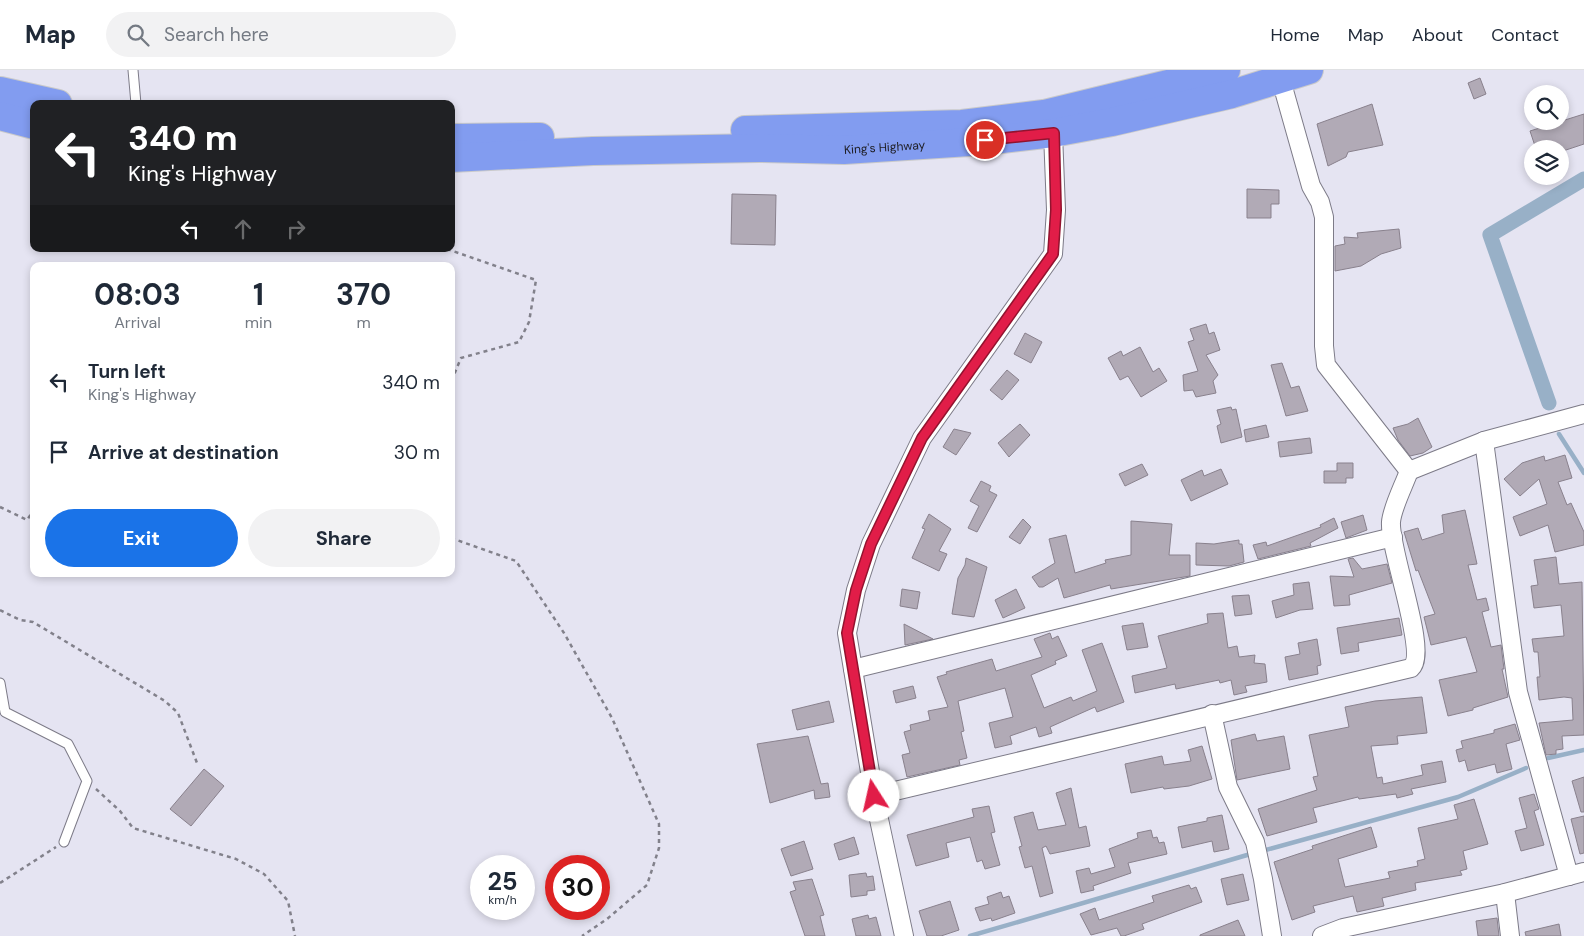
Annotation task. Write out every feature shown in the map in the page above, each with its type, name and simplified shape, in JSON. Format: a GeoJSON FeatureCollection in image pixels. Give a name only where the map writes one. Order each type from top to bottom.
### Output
{"type":"FeatureCollection","features":[{"type":"Feature","properties":{"kind":"highway","name":"King's Highway"},"geometry":{"type":"LineString","coordinates":[[455,138],[962,124],[1044,114],[1226,70]]}},
{"type":"Feature","properties":{"kind":"highway","name":"King's Highway"},"geometry":{"type":"LineString","coordinates":[[455,158],[632,150],[759,148],[844,150],[1054,133],[1112,122],[1282,80],[1309,70]]}},
{"type":"Feature","properties":{"kind":"highway"},"geometry":{"type":"LineString","coordinates":[[0,90],[41,100]]}},
{"type":"Feature","properties":{"kind":"highway"},"geometry":{"type":"LineString","coordinates":[[0,116],[30,124]]}},
{"type":"Feature","properties":{"kind":"street"},"geometry":{"type":"LineString","coordinates":[[1282,80],[1311,186],[1320,202],[1324,217],[1324,346],[1326,364],[1409,471]]}},
{"type":"Feature","properties":{"kind":"street"},"geometry":{"type":"LineString","coordinates":[[904,936],[874,796],[847,633],[856,590],[871,544],[922,438],[1053,254],[1056,210],[1054,133]]}},
{"type":"Feature","properties":{"kind":"street"},"geometry":{"type":"LineString","coordinates":[[874,796],[1072,751],[1212,714],[1404,671],[1414,665],[1417,649],[1408,601],[1397,563],[1391,522],[1409,471],[1484,441],[1584,414]]}},
{"type":"Feature","properties":{"kind":"street"},"geometry":{"type":"LineString","coordinates":[[1322,936],[1343,928],[1504,893],[1576,874],[1518,692],[1484,441]]}},
{"type":"Feature","properties":{"kind":"street"},"geometry":{"type":"LineString","coordinates":[[852,669],[1393,537]]}},
{"type":"Feature","properties":{"kind":"street"},"geometry":{"type":"LineString","coordinates":[[1212,714],[1228,787],[1257,850],[1272,936]]}},
{"type":"Feature","properties":{"kind":"street"},"geometry":{"type":"LineString","coordinates":[[1504,893],[1510,936]]}},
{"type":"Feature","properties":{"kind":"lane"},"geometry":{"type":"LineString","coordinates":[[134,70],[136,100]]}},
{"type":"Feature","properties":{"kind":"lane"},"geometry":{"type":"LineString","coordinates":[[0,684],[5,712],[68,744],[87,781],[64,842]]}},
{"type":"Feature","properties":{"kind":"path"},"geometry":{"type":"LineString","coordinates":[[455,252],[536,280],[529,322],[519,342],[461,358],[455,372]]}},
{"type":"Feature","properties":{"kind":"path"},"geometry":{"type":"LineString","coordinates":[[0,507],[28,520],[30,517]]}},
{"type":"Feature","properties":{"kind":"path"},"geometry":{"type":"LineString","coordinates":[[455,539],[516,561],[564,633],[612,718],[659,824],[659,848],[647,885],[607,919],[582,936]]}},
{"type":"Feature","properties":{"kind":"path"},"geometry":{"type":"LineString","coordinates":[[0,610],[20,620],[33,622],[164,701],[178,713],[198,763]]}},
{"type":"Feature","properties":{"kind":"path"},"geometry":{"type":"LineString","coordinates":[[87,781],[120,810],[133,828],[236,859],[264,874],[288,901],[295,936]]}},
{"type":"Feature","properties":{"kind":"path"},"geometry":{"type":"LineString","coordinates":[[0,882],[64,842]]}},
{"type":"Feature","properties":{"kind":"building"},"geometry":{"type":"Polygon","coordinates":[[[1480,78],[1486,94],[1474,99],[1468,83],[1480,78]]]}},
{"type":"Feature","properties":{"kind":"building"},"geometry":{"type":"Polygon","coordinates":[[[1372,104],[1383,145],[1348,152],[1346,157],[1328,166],[1317,124],[1372,104]]]}},
{"type":"Feature","properties":{"kind":"building"},"geometry":{"type":"Polygon","coordinates":[[[1584,114],[1584,144],[1569,149],[1569,140],[1533,140],[1530,131],[1533,130],[1569,130],[1569,119],[1584,114]]]}},
{"type":"Feature","properties":{"kind":"building"},"geometry":{"type":"Polygon","coordinates":[[[1247,189],[1279,190],[1279,204],[1271,204],[1271,218],[1247,218],[1247,189]]]}},
{"type":"Feature","properties":{"kind":"building"},"geometry":{"type":"Polygon","coordinates":[[[732,194],[776,195],[775,245],[731,244],[732,194]]]}},
{"type":"Feature","properties":{"kind":"building"},"geometry":{"type":"Polygon","coordinates":[[[1399,229],[1401,248],[1381,254],[1361,266],[1335,271],[1335,246],[1345,244],[1344,237],[1358,238],[1357,233],[1399,229]]]}},
{"type":"Feature","properties":{"kind":"building"},"geometry":{"type":"Polygon","coordinates":[[[1206,324],[1209,334],[1214,332],[1220,350],[1206,355],[1218,375],[1213,381],[1216,393],[1196,397],[1193,390],[1184,391],[1183,375],[1198,371],[1188,342],[1194,340],[1190,329],[1206,324]]]}},
{"type":"Feature","properties":{"kind":"building"},"geometry":{"type":"Polygon","coordinates":[[[1025,333],[1042,342],[1031,363],[1014,354],[1025,333]]]}},
{"type":"Feature","properties":{"kind":"building"},"geometry":{"type":"Polygon","coordinates":[[[1140,347],[1153,372],[1159,368],[1167,381],[1141,397],[1128,376],[1120,380],[1108,358],[1121,351],[1123,356],[1140,347]]]}},
{"type":"Feature","properties":{"kind":"building"},"geometry":{"type":"Polygon","coordinates":[[[1282,363],[1291,388],[1299,386],[1308,411],[1286,416],[1271,365],[1282,363]]]}},
{"type":"Feature","properties":{"kind":"building"},"geometry":{"type":"Polygon","coordinates":[[[1007,370],[1019,380],[1002,400],[990,390],[1007,370]]]}},
{"type":"Feature","properties":{"kind":"building"},"geometry":{"type":"Polygon","coordinates":[[[1231,407],[1232,410],[1236,409],[1242,437],[1221,443],[1217,426],[1221,424],[1217,410],[1231,407]]]}},
{"type":"Feature","properties":{"kind":"building"},"geometry":{"type":"Polygon","coordinates":[[[1418,418],[1432,447],[1423,453],[1410,456],[1398,440],[1393,428],[1408,424],[1418,418]]]}},
{"type":"Feature","properties":{"kind":"building"},"geometry":{"type":"Polygon","coordinates":[[[1020,424],[1030,435],[1009,457],[998,443],[1020,424]]]}},
{"type":"Feature","properties":{"kind":"building"},"geometry":{"type":"Polygon","coordinates":[[[1266,425],[1269,437],[1246,442],[1244,430],[1266,425]]]}},
{"type":"Feature","properties":{"kind":"building"},"geometry":{"type":"Polygon","coordinates":[[[954,429],[971,433],[956,455],[943,447],[954,429]]]}},
{"type":"Feature","properties":{"kind":"building"},"geometry":{"type":"Polygon","coordinates":[[[1310,438],[1312,453],[1280,457],[1278,442],[1310,438]]]}},
{"type":"Feature","properties":{"kind":"building"},"geometry":{"type":"Polygon","coordinates":[[[1565,455],[1572,478],[1558,482],[1567,505],[1571,503],[1584,532],[1584,545],[1555,552],[1548,525],[1520,536],[1513,517],[1547,504],[1539,479],[1520,496],[1504,479],[1522,463],[1544,456],[1545,461],[1565,455]]]}},
{"type":"Feature","properties":{"kind":"building"},"geometry":{"type":"Polygon","coordinates":[[[1337,463],[1353,463],[1353,478],[1346,478],[1346,483],[1324,483],[1324,471],[1337,471],[1337,463]]]}},
{"type":"Feature","properties":{"kind":"building"},"geometry":{"type":"Polygon","coordinates":[[[1142,464],[1148,475],[1125,486],[1119,474],[1142,464]]]}},
{"type":"Feature","properties":{"kind":"building"},"geometry":{"type":"Polygon","coordinates":[[[1221,469],[1228,484],[1191,501],[1181,480],[1202,470],[1204,476],[1221,469]]]}},
{"type":"Feature","properties":{"kind":"building"},"geometry":{"type":"Polygon","coordinates":[[[981,481],[991,486],[989,491],[997,495],[977,532],[968,528],[979,506],[970,501],[981,481]]]}},
{"type":"Feature","properties":{"kind":"building"},"geometry":{"type":"Polygon","coordinates":[[[1465,510],[1477,564],[1468,565],[1477,600],[1486,598],[1489,610],[1482,612],[1491,647],[1501,645],[1504,669],[1502,669],[1508,697],[1473,708],[1473,710],[1448,716],[1439,680],[1477,672],[1466,637],[1431,645],[1424,617],[1435,614],[1418,570],[1416,571],[1404,532],[1418,528],[1422,540],[1444,533],[1442,515],[1465,510]]]}},
{"type":"Feature","properties":{"kind":"building"},"geometry":{"type":"Polygon","coordinates":[[[929,514],[951,529],[939,551],[947,554],[939,571],[912,558],[925,529],[922,528],[929,514]]]}},
{"type":"Feature","properties":{"kind":"building"},"geometry":{"type":"Polygon","coordinates":[[[1363,515],[1367,530],[1346,538],[1341,522],[1363,515]]]}},
{"type":"Feature","properties":{"kind":"building"},"geometry":{"type":"Polygon","coordinates":[[[1334,518],[1338,528],[1310,543],[1311,546],[1258,559],[1253,545],[1266,542],[1267,546],[1321,527],[1320,525],[1334,518]]]}},
{"type":"Feature","properties":{"kind":"building"},"geometry":{"type":"Polygon","coordinates":[[[1023,519],[1031,527],[1020,544],[1009,537],[1023,519]]]}},
{"type":"Feature","properties":{"kind":"building"},"geometry":{"type":"Polygon","coordinates":[[[1131,521],[1172,524],[1169,555],[1190,555],[1190,576],[1111,589],[1110,585],[1064,598],[1058,578],[1043,587],[1039,587],[1032,577],[1055,563],[1049,539],[1066,535],[1075,573],[1106,563],[1105,560],[1131,555],[1131,521]]]}},
{"type":"Feature","properties":{"kind":"building"},"geometry":{"type":"Polygon","coordinates":[[[1239,540],[1239,544],[1242,544],[1244,562],[1229,566],[1196,565],[1196,543],[1214,544],[1239,540]]]}},
{"type":"Feature","properties":{"kind":"building"},"geometry":{"type":"Polygon","coordinates":[[[1556,557],[1559,584],[1582,582],[1584,735],[1562,736],[1563,749],[1556,750],[1556,754],[1546,755],[1539,723],[1573,720],[1572,698],[1539,700],[1537,677],[1540,677],[1538,652],[1534,652],[1532,639],[1564,636],[1561,605],[1534,608],[1531,586],[1538,585],[1534,560],[1556,557]]]}},
{"type":"Feature","properties":{"kind":"building"},"geometry":{"type":"Polygon","coordinates":[[[966,558],[987,567],[974,617],[952,614],[958,578],[965,565],[966,558]]]}},
{"type":"Feature","properties":{"kind":"building"},"geometry":{"type":"Polygon","coordinates":[[[1353,558],[1362,569],[1387,564],[1392,583],[1349,595],[1350,605],[1334,606],[1330,576],[1354,577],[1348,559],[1353,558]]]}},
{"type":"Feature","properties":{"kind":"building"},"geometry":{"type":"Polygon","coordinates":[[[1309,582],[1313,609],[1300,610],[1276,618],[1272,601],[1294,595],[1293,584],[1309,582]]]}},
{"type":"Feature","properties":{"kind":"building"},"geometry":{"type":"Polygon","coordinates":[[[902,589],[920,592],[917,609],[900,606],[902,589]]]}},
{"type":"Feature","properties":{"kind":"building"},"geometry":{"type":"Polygon","coordinates":[[[1016,589],[1025,608],[1003,618],[995,600],[1016,589]]]}},
{"type":"Feature","properties":{"kind":"building"},"geometry":{"type":"Polygon","coordinates":[[[1249,595],[1252,614],[1235,616],[1232,596],[1249,595]]]}},
{"type":"Feature","properties":{"kind":"building"},"geometry":{"type":"Polygon","coordinates":[[[1223,613],[1228,648],[1237,646],[1239,657],[1255,655],[1254,663],[1265,664],[1267,682],[1245,686],[1247,692],[1234,695],[1231,680],[1220,683],[1219,680],[1176,689],[1175,684],[1135,693],[1132,676],[1167,668],[1158,636],[1208,623],[1207,614],[1223,613]]]}},
{"type":"Feature","properties":{"kind":"building"},"geometry":{"type":"Polygon","coordinates":[[[1399,618],[1402,635],[1358,643],[1359,651],[1341,654],[1337,628],[1399,618]]]}},
{"type":"Feature","properties":{"kind":"building"},"geometry":{"type":"Polygon","coordinates":[[[1143,623],[1148,647],[1127,650],[1122,626],[1143,623]]]}},
{"type":"Feature","properties":{"kind":"building"},"geometry":{"type":"Polygon","coordinates":[[[904,624],[933,639],[905,645],[904,624]]]}},
{"type":"Feature","properties":{"kind":"building"},"geometry":{"type":"Polygon","coordinates":[[[1050,633],[1052,639],[1058,636],[1067,656],[1055,661],[1056,664],[1031,675],[1044,708],[1071,697],[1073,701],[1097,691],[1082,650],[1102,643],[1124,702],[1097,712],[1095,707],[1050,727],[1052,733],[1039,737],[1036,727],[1010,736],[1012,744],[995,748],[989,723],[1013,717],[1005,688],[958,701],[964,731],[961,732],[967,758],[959,760],[960,765],[907,777],[902,755],[910,753],[904,732],[911,730],[910,725],[930,720],[928,711],[948,707],[937,677],[947,674],[946,672],[992,659],[996,671],[1042,657],[1034,639],[1050,633]]]}},
{"type":"Feature","properties":{"kind":"building"},"geometry":{"type":"Polygon","coordinates":[[[1317,639],[1321,665],[1317,666],[1318,674],[1289,680],[1285,657],[1300,654],[1298,643],[1317,639]]]}},
{"type":"Feature","properties":{"kind":"building"},"geometry":{"type":"Polygon","coordinates":[[[913,686],[916,698],[896,703],[893,691],[913,686]]]}},
{"type":"Feature","properties":{"kind":"building"},"geometry":{"type":"Polygon","coordinates":[[[1422,697],[1427,733],[1397,736],[1398,744],[1371,746],[1377,778],[1382,777],[1383,784],[1423,775],[1421,765],[1442,761],[1446,782],[1411,789],[1413,794],[1397,798],[1396,794],[1359,799],[1358,797],[1313,808],[1317,822],[1267,836],[1258,809],[1317,790],[1313,777],[1318,776],[1309,735],[1349,727],[1345,707],[1375,701],[1422,697]]]}},
{"type":"Feature","properties":{"kind":"building"},"geometry":{"type":"Polygon","coordinates":[[[829,701],[834,722],[797,730],[792,710],[829,701]]]}},
{"type":"Feature","properties":{"kind":"building"},"geometry":{"type":"Polygon","coordinates":[[[1515,724],[1520,740],[1506,744],[1512,769],[1497,773],[1495,764],[1468,771],[1465,760],[1459,762],[1456,750],[1463,748],[1461,741],[1494,733],[1494,730],[1515,724]]]}},
{"type":"Feature","properties":{"kind":"building"},"geometry":{"type":"Polygon","coordinates":[[[1255,734],[1257,741],[1284,736],[1290,769],[1237,780],[1231,740],[1255,734]]]}},
{"type":"Feature","properties":{"kind":"building"},"geometry":{"type":"Polygon","coordinates":[[[808,736],[821,784],[828,783],[830,797],[815,799],[814,790],[770,803],[757,744],[808,736]]]}},
{"type":"Feature","properties":{"kind":"building"},"geometry":{"type":"Polygon","coordinates":[[[1202,746],[1212,779],[1189,786],[1164,789],[1163,787],[1131,793],[1125,764],[1162,756],[1164,765],[1191,761],[1188,750],[1202,746]]]}},
{"type":"Feature","properties":{"kind":"building"},"geometry":{"type":"Polygon","coordinates":[[[204,769],[224,786],[191,826],[170,809],[204,769]]]}},
{"type":"Feature","properties":{"kind":"building"},"geometry":{"type":"Polygon","coordinates":[[[1584,777],[1584,812],[1581,812],[1572,781],[1584,777]]]}},
{"type":"Feature","properties":{"kind":"building"},"geometry":{"type":"Polygon","coordinates":[[[1071,788],[1079,828],[1086,826],[1090,846],[1050,854],[1046,846],[1042,848],[1053,893],[1040,897],[1032,866],[1025,868],[1019,847],[1022,846],[1014,817],[1033,812],[1038,830],[1066,825],[1056,793],[1071,788]]]}},
{"type":"Feature","properties":{"kind":"building"},"geometry":{"type":"Polygon","coordinates":[[[1534,794],[1539,809],[1534,811],[1544,845],[1521,851],[1515,831],[1527,828],[1519,798],[1534,794]]]}},
{"type":"Feature","properties":{"kind":"building"},"geometry":{"type":"Polygon","coordinates":[[[1474,799],[1488,844],[1463,851],[1467,869],[1460,871],[1462,875],[1415,883],[1416,890],[1382,898],[1384,906],[1357,912],[1353,896],[1313,906],[1315,912],[1292,920],[1274,862],[1313,849],[1312,846],[1371,827],[1377,847],[1338,859],[1345,887],[1390,878],[1388,872],[1418,866],[1417,861],[1425,859],[1418,828],[1458,819],[1454,805],[1474,799]]]}},
{"type":"Feature","properties":{"kind":"building"},"geometry":{"type":"Polygon","coordinates":[[[989,806],[995,832],[991,833],[1000,865],[985,869],[982,860],[977,862],[970,837],[946,843],[949,857],[916,866],[907,835],[974,817],[972,809],[989,806]]]}},
{"type":"Feature","properties":{"kind":"building"},"geometry":{"type":"Polygon","coordinates":[[[1222,815],[1229,849],[1214,852],[1212,841],[1182,848],[1178,827],[1207,821],[1207,818],[1222,815]]]}},
{"type":"Feature","properties":{"kind":"building"},"geometry":{"type":"Polygon","coordinates":[[[1584,816],[1584,853],[1580,854],[1571,819],[1584,816]]]}},
{"type":"Feature","properties":{"kind":"building"},"geometry":{"type":"Polygon","coordinates":[[[1151,830],[1153,838],[1157,837],[1159,843],[1164,842],[1167,854],[1128,863],[1131,873],[1093,886],[1094,890],[1081,893],[1076,871],[1089,868],[1091,874],[1115,867],[1109,849],[1138,838],[1137,833],[1151,830]]]}},
{"type":"Feature","properties":{"kind":"building"},"geometry":{"type":"Polygon","coordinates":[[[854,837],[859,854],[839,860],[834,844],[854,837]]]}},
{"type":"Feature","properties":{"kind":"building"},"geometry":{"type":"Polygon","coordinates":[[[804,841],[813,869],[791,876],[781,849],[804,841]]]}},
{"type":"Feature","properties":{"kind":"building"},"geometry":{"type":"Polygon","coordinates":[[[866,873],[867,877],[873,876],[875,890],[867,891],[867,895],[851,897],[849,875],[866,873]]]}},
{"type":"Feature","properties":{"kind":"building"},"geometry":{"type":"Polygon","coordinates":[[[1243,874],[1249,900],[1227,905],[1221,879],[1243,874]]]}},
{"type":"Feature","properties":{"kind":"building"},"geometry":{"type":"Polygon","coordinates":[[[812,879],[824,915],[820,916],[825,936],[805,936],[790,892],[796,890],[793,882],[812,879]]]}},
{"type":"Feature","properties":{"kind":"building"},"geometry":{"type":"Polygon","coordinates":[[[1189,885],[1191,889],[1196,887],[1202,902],[1142,924],[1144,929],[1124,936],[1121,936],[1117,928],[1091,935],[1080,914],[1095,908],[1099,920],[1154,902],[1152,896],[1189,885]]]}},
{"type":"Feature","properties":{"kind":"building"},"geometry":{"type":"Polygon","coordinates":[[[1001,892],[1003,898],[1009,896],[1015,913],[992,921],[991,918],[980,921],[975,908],[989,904],[987,897],[1001,892]]]}},
{"type":"Feature","properties":{"kind":"building"},"geometry":{"type":"Polygon","coordinates":[[[950,901],[959,930],[941,936],[927,936],[919,911],[950,901]]]}},
{"type":"Feature","properties":{"kind":"building"},"geometry":{"type":"Polygon","coordinates":[[[868,915],[869,919],[876,917],[881,936],[856,936],[852,919],[868,915]]]}},
{"type":"Feature","properties":{"kind":"building"},"geometry":{"type":"Polygon","coordinates":[[[1497,918],[1499,936],[1478,936],[1476,921],[1497,918]]]}},
{"type":"Feature","properties":{"kind":"building"},"geometry":{"type":"Polygon","coordinates":[[[1238,920],[1245,936],[1200,936],[1200,935],[1238,920]]]}},
{"type":"Feature","properties":{"kind":"building"},"geometry":{"type":"Polygon","coordinates":[[[1559,924],[1561,936],[1526,936],[1525,932],[1559,924]]]}},
{"type":"Feature","properties":{"kind":"waterway"},"geometry":{"type":"LineString","coordinates":[[1549,403],[1490,235],[1584,179]]}},
{"type":"Feature","properties":{"kind":"waterway"},"geometry":{"type":"LineString","coordinates":[[1559,434],[1584,473]]}},
{"type":"Feature","properties":{"kind":"waterway"},"geometry":{"type":"LineString","coordinates":[[1548,758],[1584,750]]}},
{"type":"Feature","properties":{"kind":"waterway"},"geometry":{"type":"LineString","coordinates":[[1262,851],[1458,797],[1526,768]]}},
{"type":"Feature","properties":{"kind":"waterway"},"geometry":{"type":"LineString","coordinates":[[970,936],[1254,853]]}},
{"type":"Feature","properties":{"kind":"route"},"geometry":{"type":"LineString","coordinates":[[874,796],[847,633],[856,590],[871,544],[922,438],[1053,254],[1056,210],[1054,133],[985,140]]}}]}
